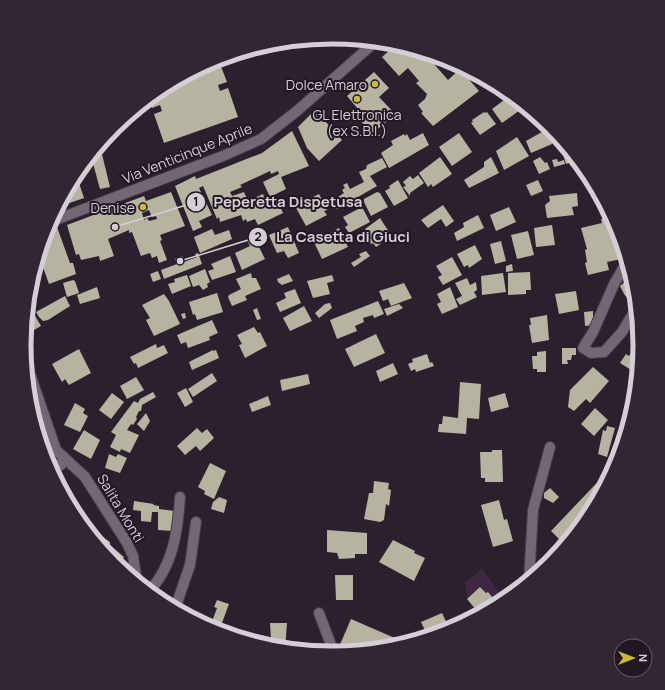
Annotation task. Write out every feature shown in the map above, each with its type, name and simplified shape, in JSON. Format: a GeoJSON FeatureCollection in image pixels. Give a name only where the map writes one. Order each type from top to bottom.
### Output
{"type":"FeatureCollection","features":[{"type":"Feature","properties":{"kind":"street","name":"Via Venticinque Aprile"},"geometry":{"type":"LineString","coordinates":[[59,219],[223,156],[261,139],[297,111],[371,46]]}},
{"type":"Feature","properties":{"kind":"street"},"geometry":{"type":"LineString","coordinates":[[624,267],[614,284],[593,332],[583,348],[591,353],[604,352],[622,332],[632,315]]}},
{"type":"Feature","properties":{"kind":"street","name":"Salita Monti"},"geometry":{"type":"LineString","coordinates":[[40,416],[56,450],[85,477],[127,543],[133,556],[136,573]]}},
{"type":"Feature","properties":{"kind":"street"},"geometry":{"type":"LineString","coordinates":[[529,573],[533,510],[550,447]]}},
{"type":"Feature","properties":{"kind":"street"},"geometry":{"type":"LineString","coordinates":[[56,465],[61,465],[65,459]]}},
{"type":"Feature","properties":{"kind":"street"},"geometry":{"type":"LineString","coordinates":[[152,587],[162,574],[171,552],[176,534],[180,497]]}},
{"type":"Feature","properties":{"kind":"street"},"geometry":{"type":"LineString","coordinates":[[177,603],[190,565],[196,522]]}},
{"type":"Feature","properties":{"kind":"street"},"geometry":{"type":"LineString","coordinates":[[319,613],[331,646]]}},
{"type":"Feature","properties":{"kind":"shaded area"},"geometry":{"type":"Polygon","coordinates":[[[482,569],[501,595],[494,600],[488,592],[486,593],[480,587],[467,599],[465,582],[482,569]]]}},
{"type":"Feature","properties":{"kind":"building"},"geometry":{"type":"Polygon","coordinates":[[[391,49],[431,61],[448,80],[458,71],[465,74],[479,91],[433,126],[421,113],[423,112],[418,105],[425,99],[427,94],[416,83],[419,81],[408,68],[399,76],[382,57],[391,49]]]}},
{"type":"Feature","properties":{"kind":"building"},"geometry":{"type":"Polygon","coordinates":[[[220,65],[227,82],[218,85],[220,91],[228,88],[238,117],[164,143],[154,114],[162,111],[160,105],[152,108],[151,105],[165,94],[220,65]]]}},
{"type":"Feature","properties":{"kind":"building"},"geometry":{"type":"Polygon","coordinates":[[[374,72],[389,88],[379,97],[395,114],[372,134],[360,120],[364,116],[347,96],[374,72]]]}},
{"type":"Feature","properties":{"kind":"building"},"geometry":{"type":"Polygon","coordinates":[[[504,100],[506,101],[507,100],[520,110],[502,123],[492,109],[504,100]]]}},
{"type":"Feature","properties":{"kind":"building"},"geometry":{"type":"Polygon","coordinates":[[[315,110],[342,140],[319,161],[307,148],[298,127],[315,110]]]}},
{"type":"Feature","properties":{"kind":"building"},"geometry":{"type":"Polygon","coordinates":[[[484,112],[487,112],[496,124],[480,135],[471,123],[473,122],[472,120],[484,112]]]}},
{"type":"Feature","properties":{"kind":"building"},"geometry":{"type":"Polygon","coordinates":[[[292,131],[309,166],[281,177],[286,189],[270,197],[263,182],[279,174],[278,171],[271,174],[270,171],[240,185],[242,187],[230,192],[232,196],[244,192],[248,201],[263,194],[266,203],[276,198],[283,213],[258,225],[255,219],[247,222],[246,219],[243,221],[241,215],[220,222],[219,217],[217,219],[203,186],[199,188],[212,215],[199,221],[202,227],[193,231],[175,186],[195,176],[196,179],[262,153],[292,131]]]}},
{"type":"Feature","properties":{"kind":"building"},"geometry":{"type":"Polygon","coordinates":[[[544,131],[552,138],[552,144],[531,153],[526,141],[544,131]]]}},
{"type":"Feature","properties":{"kind":"building"},"geometry":{"type":"Polygon","coordinates":[[[423,133],[429,145],[389,168],[381,153],[393,145],[391,141],[404,134],[405,136],[407,134],[410,140],[423,133]]]}},
{"type":"Feature","properties":{"kind":"building"},"geometry":{"type":"Polygon","coordinates":[[[459,133],[472,152],[452,166],[439,147],[459,133]]]}},
{"type":"Feature","properties":{"kind":"building"},"geometry":{"type":"Polygon","coordinates":[[[517,137],[529,156],[504,170],[496,151],[517,137]]]}},
{"type":"Feature","properties":{"kind":"building"},"geometry":{"type":"Polygon","coordinates":[[[561,148],[573,162],[566,164],[561,148]]]}},
{"type":"Feature","properties":{"kind":"building"},"geometry":{"type":"Polygon","coordinates":[[[101,151],[110,187],[100,189],[93,162],[101,151]]]}},
{"type":"Feature","properties":{"kind":"building"},"geometry":{"type":"Polygon","coordinates":[[[440,157],[452,174],[433,187],[431,184],[428,187],[419,173],[440,157]]]}},
{"type":"Feature","properties":{"kind":"building"},"geometry":{"type":"Polygon","coordinates":[[[491,157],[499,173],[469,188],[464,180],[484,167],[484,162],[491,157]]]}},
{"type":"Feature","properties":{"kind":"building"},"geometry":{"type":"Polygon","coordinates":[[[540,157],[545,163],[547,162],[550,169],[539,174],[533,161],[540,157]]]}},
{"type":"Feature","properties":{"kind":"building"},"geometry":{"type":"Polygon","coordinates":[[[382,158],[387,167],[370,176],[377,186],[337,209],[332,201],[344,193],[342,190],[345,188],[343,185],[347,183],[350,189],[364,182],[359,172],[366,169],[367,165],[382,158]]]}},
{"type":"Feature","properties":{"kind":"building"},"geometry":{"type":"Polygon","coordinates":[[[557,159],[558,162],[564,160],[565,164],[554,167],[552,160],[557,159]]]}},
{"type":"Feature","properties":{"kind":"building"},"geometry":{"type":"Polygon","coordinates":[[[418,175],[424,183],[410,193],[410,196],[403,187],[406,186],[403,182],[410,176],[413,179],[418,175]]]}},
{"type":"Feature","properties":{"kind":"building"},"geometry":{"type":"Polygon","coordinates":[[[398,180],[408,198],[394,206],[385,191],[390,188],[389,186],[398,180]]]}},
{"type":"Feature","properties":{"kind":"building"},"geometry":{"type":"Polygon","coordinates":[[[538,180],[543,191],[531,196],[526,185],[538,180]]]}},
{"type":"Feature","properties":{"kind":"building"},"geometry":{"type":"Polygon","coordinates":[[[79,182],[84,198],[66,204],[79,182]]]}},
{"type":"Feature","properties":{"kind":"building"},"geometry":{"type":"Polygon","coordinates":[[[171,192],[185,226],[160,235],[162,240],[160,241],[167,260],[159,263],[157,256],[152,258],[150,253],[141,256],[132,232],[129,233],[129,230],[108,239],[114,256],[100,261],[99,256],[81,260],[79,254],[76,255],[67,225],[144,196],[146,201],[171,192]],[[149,210],[142,213],[144,220],[147,218],[149,221],[157,219],[156,216],[152,217],[149,210]]]}},
{"type":"Feature","properties":{"kind":"building"},"geometry":{"type":"Polygon","coordinates":[[[377,192],[380,193],[388,207],[371,216],[364,199],[377,192]]]}},
{"type":"Feature","properties":{"kind":"building"},"geometry":{"type":"Polygon","coordinates":[[[577,193],[578,206],[572,207],[574,215],[547,218],[545,205],[550,201],[549,196],[577,193]]]}},
{"type":"Feature","properties":{"kind":"building"},"geometry":{"type":"Polygon","coordinates":[[[319,194],[327,210],[324,211],[327,215],[306,226],[295,206],[319,194]]]}},
{"type":"Feature","properties":{"kind":"building"},"geometry":{"type":"Polygon","coordinates":[[[443,205],[454,221],[446,227],[441,219],[428,228],[421,220],[443,205]]]}},
{"type":"Feature","properties":{"kind":"building"},"geometry":{"type":"Polygon","coordinates":[[[362,207],[370,222],[349,233],[345,227],[348,225],[343,217],[362,207]]]}},
{"type":"Feature","properties":{"kind":"building"},"geometry":{"type":"Polygon","coordinates":[[[509,207],[516,222],[496,231],[490,215],[509,207]]]}},
{"type":"Feature","properties":{"kind":"building"},"geometry":{"type":"Polygon","coordinates":[[[478,215],[484,228],[457,241],[454,233],[464,227],[463,223],[478,215]]]}},
{"type":"Feature","properties":{"kind":"building"},"geometry":{"type":"Polygon","coordinates":[[[380,218],[389,232],[386,234],[389,238],[376,247],[373,243],[371,244],[365,235],[368,233],[365,229],[380,218]]]}},
{"type":"Feature","properties":{"kind":"building"},"geometry":{"type":"Polygon","coordinates":[[[606,218],[621,259],[607,262],[609,270],[588,275],[585,263],[587,262],[585,250],[587,249],[581,228],[602,223],[601,219],[606,218]]]}},
{"type":"Feature","properties":{"kind":"building"},"geometry":{"type":"Polygon","coordinates":[[[552,225],[555,245],[536,247],[534,228],[552,225]]]}},
{"type":"Feature","properties":{"kind":"building"},"geometry":{"type":"Polygon","coordinates":[[[57,227],[70,263],[73,263],[76,274],[49,284],[42,264],[55,228],[57,227]]]}},
{"type":"Feature","properties":{"kind":"building"},"geometry":{"type":"Polygon","coordinates":[[[288,227],[299,253],[288,258],[284,251],[277,253],[269,235],[288,227]]]}},
{"type":"Feature","properties":{"kind":"building"},"geometry":{"type":"Polygon","coordinates":[[[339,228],[348,247],[322,259],[314,242],[339,228]]]}},
{"type":"Feature","properties":{"kind":"building"},"geometry":{"type":"Polygon","coordinates":[[[212,229],[215,235],[229,230],[232,239],[200,253],[194,237],[212,229]]]}},
{"type":"Feature","properties":{"kind":"building"},"geometry":{"type":"Polygon","coordinates":[[[528,231],[534,255],[517,259],[511,235],[528,231]]]}},
{"type":"Feature","properties":{"kind":"building"},"geometry":{"type":"Polygon","coordinates":[[[254,237],[265,259],[242,270],[235,253],[250,246],[247,240],[254,237]]]}},
{"type":"Feature","properties":{"kind":"building"},"geometry":{"type":"Polygon","coordinates":[[[501,241],[506,261],[495,264],[490,244],[501,241]]]}},
{"type":"Feature","properties":{"kind":"building"},"geometry":{"type":"Polygon","coordinates":[[[475,245],[482,259],[469,268],[468,265],[464,267],[457,254],[475,245]]]}},
{"type":"Feature","properties":{"kind":"building"},"geometry":{"type":"Polygon","coordinates":[[[366,251],[370,256],[354,267],[351,263],[361,257],[359,254],[366,251]]]}},
{"type":"Feature","properties":{"kind":"building"},"geometry":{"type":"Polygon","coordinates":[[[198,253],[202,264],[164,279],[161,270],[177,264],[175,259],[182,256],[184,262],[197,257],[195,254],[198,253]]]}},
{"type":"Feature","properties":{"kind":"building"},"geometry":{"type":"Polygon","coordinates":[[[230,256],[236,272],[212,280],[208,271],[214,269],[211,264],[230,256]]]}},
{"type":"Feature","properties":{"kind":"building"},"geometry":{"type":"Polygon","coordinates":[[[452,257],[462,275],[443,285],[438,277],[442,275],[436,266],[452,257]]]}},
{"type":"Feature","properties":{"kind":"building"},"geometry":{"type":"Polygon","coordinates":[[[512,264],[513,271],[506,272],[506,266],[512,264]]]}},
{"type":"Feature","properties":{"kind":"building"},"geometry":{"type":"Polygon","coordinates":[[[205,269],[210,282],[207,284],[208,287],[203,290],[199,285],[193,287],[189,276],[205,269]]]}},
{"type":"Feature","properties":{"kind":"building"},"geometry":{"type":"Polygon","coordinates":[[[158,271],[161,279],[153,282],[150,274],[158,271]]]}},
{"type":"Feature","properties":{"kind":"building"},"geometry":{"type":"Polygon","coordinates":[[[530,272],[531,290],[526,290],[526,294],[508,295],[508,273],[530,272]]]}},
{"type":"Feature","properties":{"kind":"building"},"geometry":{"type":"Polygon","coordinates":[[[251,273],[252,278],[256,278],[261,289],[245,296],[247,300],[232,306],[228,297],[229,295],[241,289],[236,279],[251,273]]]}},
{"type":"Feature","properties":{"kind":"building"},"geometry":{"type":"Polygon","coordinates":[[[503,273],[506,292],[482,295],[481,276],[503,273]]]}},
{"type":"Feature","properties":{"kind":"building"},"geometry":{"type":"Polygon","coordinates":[[[289,274],[293,281],[282,285],[278,282],[277,279],[289,274]]]}},
{"type":"Feature","properties":{"kind":"building"},"geometry":{"type":"Polygon","coordinates":[[[187,275],[191,286],[172,294],[168,284],[175,282],[174,279],[187,275]]]}},
{"type":"Feature","properties":{"kind":"building"},"geometry":{"type":"Polygon","coordinates":[[[332,275],[334,281],[327,283],[330,294],[313,298],[307,281],[332,275]]]}},
{"type":"Feature","properties":{"kind":"building"},"geometry":{"type":"Polygon","coordinates":[[[467,278],[470,285],[476,282],[477,290],[474,292],[477,297],[460,305],[456,299],[462,296],[455,283],[467,278]]]}},
{"type":"Feature","properties":{"kind":"building"},"geometry":{"type":"Polygon","coordinates":[[[73,280],[75,281],[79,293],[67,297],[63,283],[73,280]]]}},
{"type":"Feature","properties":{"kind":"building"},"geometry":{"type":"Polygon","coordinates":[[[627,280],[630,302],[624,294],[620,286],[627,280]]]}},
{"type":"Feature","properties":{"kind":"building"},"geometry":{"type":"Polygon","coordinates":[[[404,283],[412,298],[391,306],[388,299],[383,301],[379,291],[404,283]]]}},
{"type":"Feature","properties":{"kind":"building"},"geometry":{"type":"Polygon","coordinates":[[[97,287],[100,298],[80,304],[77,295],[97,287]]]}},
{"type":"Feature","properties":{"kind":"building"},"geometry":{"type":"Polygon","coordinates":[[[450,287],[458,307],[442,314],[437,304],[441,302],[437,294],[450,287]]]}},
{"type":"Feature","properties":{"kind":"building"},"geometry":{"type":"Polygon","coordinates":[[[295,289],[301,303],[280,312],[276,303],[286,298],[284,293],[295,289]]]}},
{"type":"Feature","properties":{"kind":"building"},"geometry":{"type":"Polygon","coordinates":[[[576,291],[579,310],[559,314],[555,294],[576,291]]]}},
{"type":"Feature","properties":{"kind":"building"},"geometry":{"type":"Polygon","coordinates":[[[217,293],[223,312],[197,320],[195,314],[193,315],[189,302],[217,293]]]}},
{"type":"Feature","properties":{"kind":"building"},"geometry":{"type":"Polygon","coordinates":[[[164,294],[180,324],[154,336],[146,320],[150,318],[142,305],[164,294]]]}},
{"type":"Feature","properties":{"kind":"building"},"geometry":{"type":"Polygon","coordinates":[[[65,296],[70,306],[48,320],[43,321],[39,317],[36,312],[65,296]]]}},
{"type":"Feature","properties":{"kind":"building"},"geometry":{"type":"Polygon","coordinates":[[[378,301],[384,314],[374,318],[373,315],[363,318],[364,322],[355,326],[357,331],[337,339],[330,320],[378,301]]]}},
{"type":"Feature","properties":{"kind":"building"},"geometry":{"type":"Polygon","coordinates":[[[330,303],[332,308],[319,318],[315,313],[325,304],[330,303]]]}},
{"type":"Feature","properties":{"kind":"building"},"geometry":{"type":"Polygon","coordinates":[[[399,304],[403,308],[387,316],[384,309],[399,304]]]}},
{"type":"Feature","properties":{"kind":"building"},"geometry":{"type":"Polygon","coordinates":[[[304,306],[312,321],[290,331],[283,318],[304,306]]]}},
{"type":"Feature","properties":{"kind":"building"},"geometry":{"type":"Polygon","coordinates":[[[257,308],[261,319],[257,320],[253,310],[257,308]]]}},
{"type":"Feature","properties":{"kind":"building"},"geometry":{"type":"Polygon","coordinates":[[[593,311],[593,325],[585,326],[584,312],[593,311]]]}},
{"type":"Feature","properties":{"kind":"building"},"geometry":{"type":"Polygon","coordinates":[[[185,313],[186,318],[183,319],[181,314],[185,313]]]}},
{"type":"Feature","properties":{"kind":"building"},"geometry":{"type":"Polygon","coordinates":[[[33,315],[41,326],[32,331],[32,325],[33,315]]]}},
{"type":"Feature","properties":{"kind":"building"},"geometry":{"type":"Polygon","coordinates":[[[547,315],[549,340],[532,343],[529,325],[531,325],[530,318],[547,315]]]}},
{"type":"Feature","properties":{"kind":"building"},"geometry":{"type":"Polygon","coordinates":[[[212,320],[218,333],[209,337],[210,340],[188,348],[186,342],[181,344],[177,335],[212,320]]]}},
{"type":"Feature","properties":{"kind":"building"},"geometry":{"type":"Polygon","coordinates":[[[254,327],[258,333],[260,332],[267,346],[245,358],[239,345],[242,344],[237,335],[254,327]]]}},
{"type":"Feature","properties":{"kind":"building"},"geometry":{"type":"Polygon","coordinates":[[[376,334],[385,353],[354,367],[345,349],[376,334]]]}},
{"type":"Feature","properties":{"kind":"building"},"geometry":{"type":"Polygon","coordinates":[[[156,344],[157,348],[164,345],[168,353],[138,368],[136,363],[134,364],[130,357],[156,344]]]}},
{"type":"Feature","properties":{"kind":"building"},"geometry":{"type":"Polygon","coordinates":[[[562,348],[576,348],[576,355],[572,355],[571,360],[567,360],[568,364],[562,364],[562,348]]]}},
{"type":"Feature","properties":{"kind":"building"},"geometry":{"type":"Polygon","coordinates":[[[634,348],[632,371],[620,363],[626,354],[629,356],[634,348]]]}},
{"type":"Feature","properties":{"kind":"building"},"geometry":{"type":"Polygon","coordinates":[[[79,349],[91,373],[69,385],[65,379],[62,382],[52,364],[79,349]]]}},
{"type":"Feature","properties":{"kind":"building"},"geometry":{"type":"Polygon","coordinates":[[[213,350],[216,350],[219,358],[192,370],[189,362],[213,350]]]}},
{"type":"Feature","properties":{"kind":"building"},"geometry":{"type":"Polygon","coordinates":[[[546,351],[546,372],[537,372],[537,369],[533,369],[532,356],[537,356],[537,352],[546,351]]]}},
{"type":"Feature","properties":{"kind":"building"},"geometry":{"type":"Polygon","coordinates":[[[427,354],[430,363],[432,362],[434,366],[416,372],[415,369],[411,371],[408,364],[413,362],[412,359],[427,354]]]}},
{"type":"Feature","properties":{"kind":"building"},"geometry":{"type":"Polygon","coordinates":[[[393,363],[398,374],[380,382],[376,371],[393,363]]]}},
{"type":"Feature","properties":{"kind":"building"},"geometry":{"type":"Polygon","coordinates":[[[593,367],[609,381],[590,403],[586,399],[574,411],[568,407],[570,390],[593,367]]]}},
{"type":"Feature","properties":{"kind":"building"},"geometry":{"type":"Polygon","coordinates":[[[212,373],[217,381],[193,397],[188,389],[212,373]]]}},
{"type":"Feature","properties":{"kind":"building"},"geometry":{"type":"Polygon","coordinates":[[[308,374],[310,384],[282,391],[280,380],[308,374]]]}},
{"type":"Feature","properties":{"kind":"building"},"geometry":{"type":"Polygon","coordinates":[[[136,377],[144,390],[127,399],[120,386],[136,377]]]}},
{"type":"Feature","properties":{"kind":"building"},"geometry":{"type":"Polygon","coordinates":[[[460,382],[481,384],[479,419],[467,418],[466,434],[438,432],[439,424],[442,424],[443,416],[458,418],[460,382]]]}},
{"type":"Feature","properties":{"kind":"building"},"geometry":{"type":"Polygon","coordinates":[[[186,388],[193,402],[185,407],[177,393],[186,388]]]}},
{"type":"Feature","properties":{"kind":"building"},"geometry":{"type":"Polygon","coordinates":[[[153,392],[156,397],[142,405],[141,411],[139,411],[136,417],[137,419],[127,430],[139,435],[130,453],[121,449],[120,452],[110,447],[116,435],[111,432],[134,401],[138,403],[140,399],[153,392]]]}},
{"type":"Feature","properties":{"kind":"building"},"geometry":{"type":"Polygon","coordinates":[[[112,393],[124,402],[111,419],[99,410],[112,393]]]}},
{"type":"Feature","properties":{"kind":"building"},"geometry":{"type":"Polygon","coordinates":[[[505,393],[509,407],[491,412],[488,398],[505,393]]]}},
{"type":"Feature","properties":{"kind":"building"},"geometry":{"type":"Polygon","coordinates":[[[268,396],[271,405],[252,412],[249,404],[268,396]]]}},
{"type":"Feature","properties":{"kind":"building"},"geometry":{"type":"Polygon","coordinates":[[[75,403],[85,409],[83,413],[88,416],[80,432],[64,425],[75,403]]]}},
{"type":"Feature","properties":{"kind":"building"},"geometry":{"type":"Polygon","coordinates":[[[595,408],[608,420],[594,436],[581,424],[595,408]]]}},
{"type":"Feature","properties":{"kind":"building"},"geometry":{"type":"Polygon","coordinates":[[[146,413],[150,421],[144,431],[137,424],[146,413]]]}},
{"type":"Feature","properties":{"kind":"building"},"geometry":{"type":"Polygon","coordinates":[[[607,426],[615,428],[607,457],[598,454],[603,430],[606,431],[607,426]]]}},
{"type":"Feature","properties":{"kind":"building"},"geometry":{"type":"Polygon","coordinates":[[[197,428],[202,433],[207,429],[214,438],[200,451],[196,446],[185,455],[177,446],[197,428]]]}},
{"type":"Feature","properties":{"kind":"building"},"geometry":{"type":"Polygon","coordinates":[[[84,430],[100,440],[91,459],[73,449],[84,430]]]}},
{"type":"Feature","properties":{"kind":"building"},"geometry":{"type":"Polygon","coordinates":[[[492,450],[502,450],[503,482],[485,482],[485,478],[481,478],[480,452],[492,452],[492,450]]]}},
{"type":"Feature","properties":{"kind":"building"},"geometry":{"type":"Polygon","coordinates":[[[109,454],[116,457],[118,454],[127,458],[120,473],[105,468],[109,454]]]}},
{"type":"Feature","properties":{"kind":"building"},"geometry":{"type":"Polygon","coordinates":[[[210,463],[226,471],[214,499],[204,494],[205,491],[198,487],[210,463]]]}},
{"type":"Feature","properties":{"kind":"building"},"geometry":{"type":"Polygon","coordinates":[[[604,475],[594,496],[583,513],[561,541],[551,531],[604,475]]]}},
{"type":"Feature","properties":{"kind":"building"},"geometry":{"type":"Polygon","coordinates":[[[374,481],[389,483],[388,489],[391,490],[389,506],[386,504],[384,520],[380,522],[364,519],[369,493],[373,493],[374,481]]]}},
{"type":"Feature","properties":{"kind":"building"},"geometry":{"type":"Polygon","coordinates":[[[550,488],[559,497],[553,503],[544,498],[544,493],[550,488]]]}},
{"type":"Feature","properties":{"kind":"building"},"geometry":{"type":"Polygon","coordinates":[[[219,497],[227,500],[224,513],[211,509],[213,502],[219,497]]]}},
{"type":"Feature","properties":{"kind":"building"},"geometry":{"type":"Polygon","coordinates":[[[499,500],[504,520],[507,519],[513,541],[493,547],[481,505],[499,500]]]}},
{"type":"Feature","properties":{"kind":"building"},"geometry":{"type":"Polygon","coordinates":[[[134,501],[154,504],[153,505],[159,506],[159,509],[175,511],[173,531],[158,530],[158,512],[152,512],[151,522],[141,521],[141,511],[133,510],[134,501]]]}},
{"type":"Feature","properties":{"kind":"building"},"geometry":{"type":"Polygon","coordinates":[[[327,530],[367,533],[367,554],[355,554],[355,558],[339,559],[337,553],[327,552],[327,530]]]}},
{"type":"Feature","properties":{"kind":"building"},"geometry":{"type":"Polygon","coordinates":[[[100,535],[110,542],[110,545],[124,557],[122,561],[106,544],[99,536],[100,535]]]}},
{"type":"Feature","properties":{"kind":"building"},"geometry":{"type":"Polygon","coordinates":[[[393,540],[425,558],[414,581],[379,562],[393,540]]]}},
{"type":"Feature","properties":{"kind":"building"},"geometry":{"type":"Polygon","coordinates":[[[335,575],[353,575],[353,600],[336,600],[335,575]]]}},
{"type":"Feature","properties":{"kind":"building"},"geometry":{"type":"Polygon","coordinates":[[[480,587],[486,593],[488,592],[494,599],[476,610],[467,599],[480,587]]]}},
{"type":"Feature","properties":{"kind":"building"},"geometry":{"type":"Polygon","coordinates":[[[217,600],[229,604],[221,625],[212,622],[217,608],[214,607],[217,600]]]}},
{"type":"Feature","properties":{"kind":"building"},"geometry":{"type":"Polygon","coordinates":[[[442,613],[447,624],[425,631],[421,622],[442,613]]]}},
{"type":"Feature","properties":{"kind":"building"},"geometry":{"type":"Polygon","coordinates":[[[351,619],[398,639],[372,644],[339,646],[351,619]]]}},
{"type":"Feature","properties":{"kind":"building"},"geometry":{"type":"Polygon","coordinates":[[[270,623],[287,623],[285,643],[271,640],[270,623]]]}},
{"type":"Feature","properties":{"kind":"place","name":"Dolce Amaro"},"geometry":{"type":"Point","coordinates":[375,84]}},
{"type":"Feature","properties":{"kind":"place","name":"GL Elettronica (ex S.B.I.)"},"geometry":{"type":"Point","coordinates":[357,99]}},
{"type":"Feature","properties":{"kind":"place","name":"Denise"},"geometry":{"type":"Point","coordinates":[143,207]}},
{"type":"Feature","properties":{"kind":"place","name":"Peperetta Dispetusa"},"geometry":{"type":"Point","coordinates":[115,227]}},
{"type":"Feature","properties":{"kind":"place","name":"La Casetta di Giuci"},"geometry":{"type":"Point","coordinates":[180,261]}}]}
